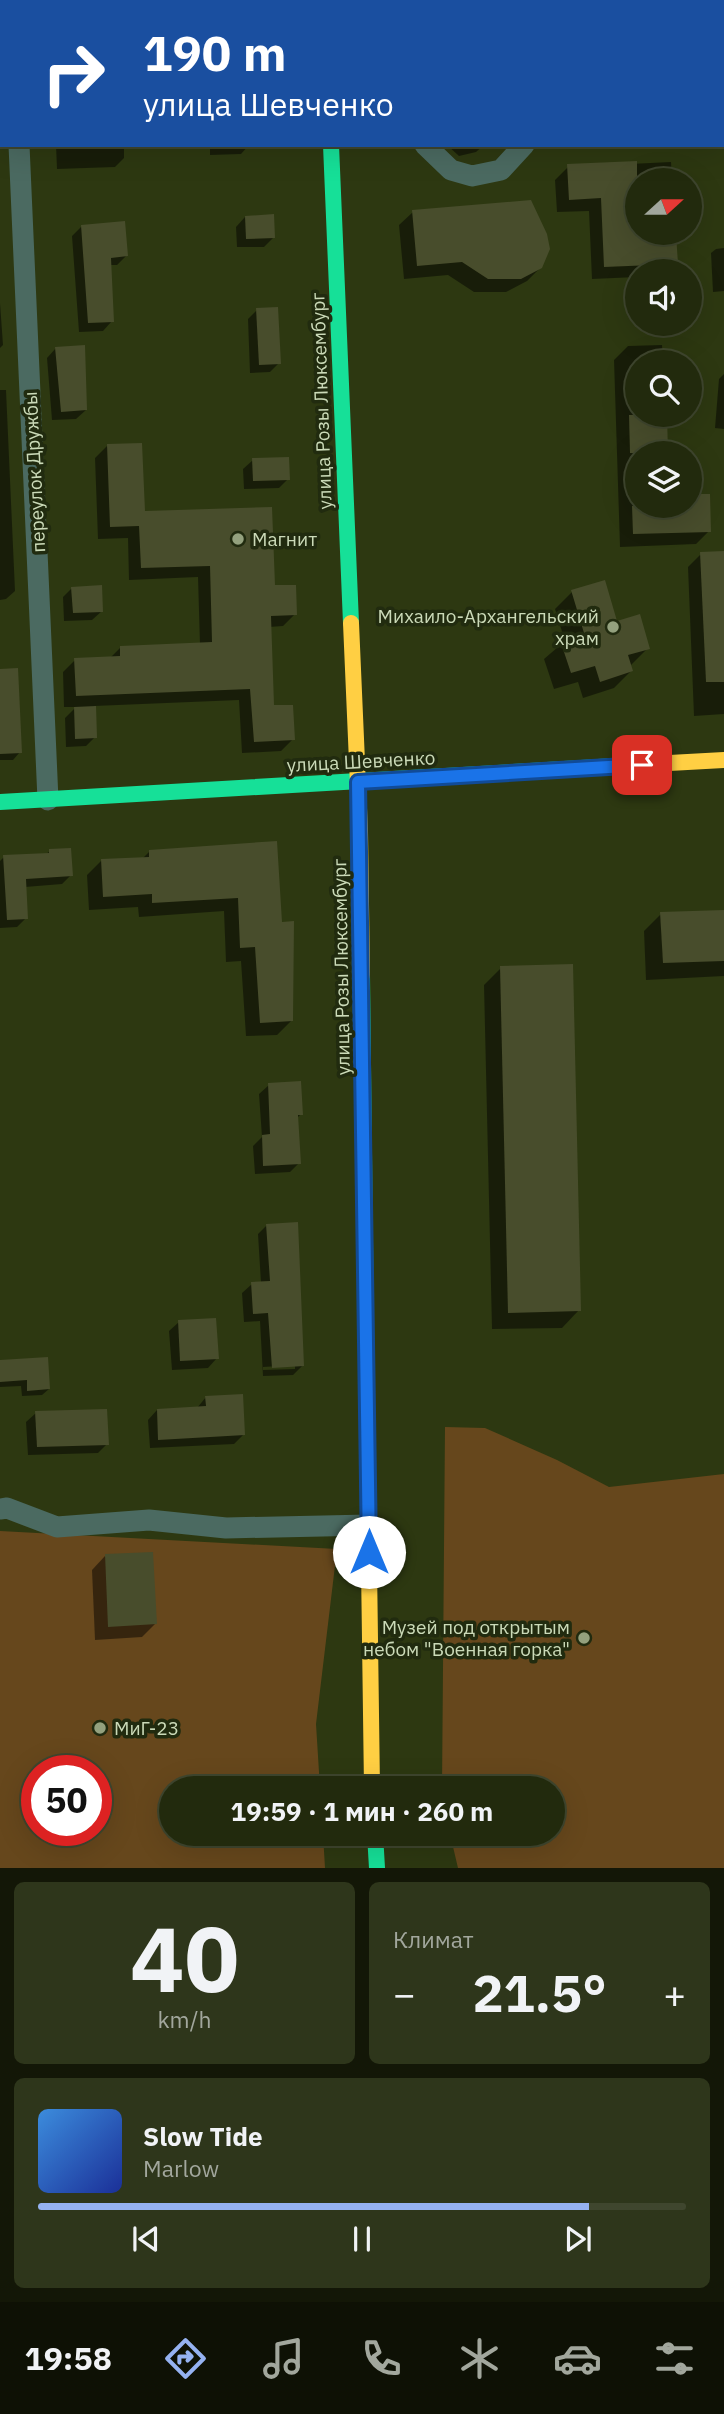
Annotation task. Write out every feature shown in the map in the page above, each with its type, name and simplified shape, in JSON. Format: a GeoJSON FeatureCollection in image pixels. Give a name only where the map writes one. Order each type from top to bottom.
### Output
{"type":"FeatureCollection","features":[{"type":"Feature","properties":{"kind":"main road","name":"улица Розы Люксембург"},"geometry":{"type":"LineString","coordinates":[[331,147],[358,782],[372,1776]]}},
{"type":"Feature","properties":{"kind":"main road","name":"улица Шевченко"},"geometry":{"type":"LineString","coordinates":[[0,802],[724,760]]}},
{"type":"Feature","properties":{"kind":"main road"},"geometry":{"type":"LineString","coordinates":[[376,1846],[377,1868]]}},
{"type":"Feature","properties":{"kind":"street","name":"переулок Дружбы"},"geometry":{"type":"LineString","coordinates":[[19,147],[48,800]]}},
{"type":"Feature","properties":{"kind":"street"},"geometry":{"type":"LineString","coordinates":[[427,147],[451,170],[472,176],[501,170],[522,147]]}},
{"type":"Feature","properties":{"kind":"street"},"geometry":{"type":"LineString","coordinates":[[0,1509],[7,1508],[57,1527],[149,1520],[226,1528],[369,1525]]}},
{"type":"Feature","properties":{"kind":"shaded area","name":"Музей под открытым небом \"Военная горка\""},"geometry":{"type":"Polygon","coordinates":[[[445,1427],[485,1428],[609,1487],[724,1474],[724,1868],[458,1868],[453,1846],[565,1846],[565,1776],[442,1776],[445,1427]]]}},
{"type":"Feature","properties":{"kind":"shaded area"},"geometry":{"type":"Polygon","coordinates":[[[0,1531],[337,1549],[316,1724],[319,1776],[159,1776],[159,1846],[324,1846],[325,1868],[0,1868],[0,1531]]]}},
{"type":"Feature","properties":{"kind":"building"},"geometry":{"type":"Polygon","coordinates":[[[637,161],[637,168],[625,168],[625,245],[677,245],[678,259],[625,259],[625,266],[604,267],[601,198],[569,200],[567,164],[637,161]]]}},
{"type":"Feature","properties":{"kind":"building"},"geometry":{"type":"Polygon","coordinates":[[[531,200],[547,234],[550,249],[542,268],[521,279],[488,279],[462,262],[417,266],[412,210],[531,200]]]}},
{"type":"Feature","properties":{"kind":"building"},"geometry":{"type":"Polygon","coordinates":[[[274,214],[275,238],[246,239],[245,216],[274,214]]]}},
{"type":"Feature","properties":{"kind":"building"},"geometry":{"type":"Polygon","coordinates":[[[125,221],[128,256],[111,258],[114,322],[88,323],[81,225],[125,221]]]}},
{"type":"Feature","properties":{"kind":"building"},"geometry":{"type":"Polygon","coordinates":[[[278,307],[281,364],[259,365],[256,308],[278,307]]]}},
{"type":"Feature","properties":{"kind":"building"},"geometry":{"type":"Polygon","coordinates":[[[85,345],[87,410],[61,412],[55,347],[85,345]]]}},
{"type":"Feature","properties":{"kind":"building"},"geometry":{"type":"Polygon","coordinates":[[[629,427],[667,427],[668,441],[630,441],[629,427]]]}},
{"type":"Feature","properties":{"kind":"building"},"geometry":{"type":"Polygon","coordinates":[[[142,443],[145,511],[272,507],[275,585],[296,585],[297,615],[271,616],[274,705],[293,705],[295,740],[254,742],[250,689],[76,696],[74,658],[120,656],[120,646],[212,642],[210,566],[141,568],[139,526],[110,527],[107,444],[142,443]]]}},
{"type":"Feature","properties":{"kind":"building"},"geometry":{"type":"Polygon","coordinates":[[[289,457],[290,480],[253,481],[252,458],[289,457]]]}},
{"type":"Feature","properties":{"kind":"building"},"geometry":{"type":"Polygon","coordinates":[[[702,494],[710,494],[711,532],[633,534],[632,518],[702,518],[702,494]]]}},
{"type":"Feature","properties":{"kind":"building"},"geometry":{"type":"Polygon","coordinates":[[[724,551],[724,682],[706,682],[700,552],[724,551]]]}},
{"type":"Feature","properties":{"kind":"building","name":"Михаило-Архангельский храм"},"geometry":{"type":"Polygon","coordinates":[[[605,580],[617,621],[640,614],[650,649],[628,655],[633,671],[600,682],[595,666],[571,673],[560,640],[584,633],[571,590],[605,580]]]}},
{"type":"Feature","properties":{"kind":"building"},"geometry":{"type":"Polygon","coordinates":[[[102,585],[103,612],[73,613],[71,587],[102,585]]]}},
{"type":"Feature","properties":{"kind":"building"},"geometry":{"type":"Polygon","coordinates":[[[18,668],[22,753],[0,754],[0,669],[18,668]]]}},
{"type":"Feature","properties":{"kind":"building"},"geometry":{"type":"Polygon","coordinates":[[[96,706],[97,738],[75,739],[74,707],[96,706]]]}},
{"type":"Feature","properties":{"kind":"building"},"geometry":{"type":"Polygon","coordinates":[[[277,841],[282,922],[294,921],[293,1021],[260,1023],[255,947],[240,948],[238,898],[152,903],[152,894],[103,897],[101,859],[149,857],[149,850],[277,841]]]}},
{"type":"Feature","properties":{"kind":"building"},"geometry":{"type":"Polygon","coordinates":[[[71,848],[73,876],[26,879],[28,919],[7,920],[3,855],[49,853],[49,849],[71,848]]]}},
{"type":"Feature","properties":{"kind":"building"},"geometry":{"type":"Polygon","coordinates":[[[724,910],[724,961],[663,963],[660,912],[724,910]]]}},
{"type":"Feature","properties":{"kind":"building"},"geometry":{"type":"Polygon","coordinates":[[[573,964],[581,1311],[508,1313],[500,966],[573,964]]]}},
{"type":"Feature","properties":{"kind":"building"},"geometry":{"type":"Polygon","coordinates":[[[301,1081],[303,1115],[298,1115],[301,1164],[263,1166],[262,1135],[270,1134],[268,1083],[301,1081]]]}},
{"type":"Feature","properties":{"kind":"building"},"geometry":{"type":"Polygon","coordinates":[[[298,1222],[304,1366],[272,1368],[268,1313],[253,1314],[251,1282],[270,1281],[266,1224],[298,1222]]]}},
{"type":"Feature","properties":{"kind":"building"},"geometry":{"type":"Polygon","coordinates":[[[216,1318],[219,1359],[180,1361],[178,1320],[216,1318]]]}},
{"type":"Feature","properties":{"kind":"building"},"geometry":{"type":"Polygon","coordinates":[[[48,1357],[50,1389],[27,1391],[27,1380],[0,1382],[0,1360],[48,1357]]]}},
{"type":"Feature","properties":{"kind":"building"},"geometry":{"type":"Polygon","coordinates":[[[243,1394],[245,1435],[158,1440],[157,1409],[206,1406],[205,1396],[243,1394]]]}},
{"type":"Feature","properties":{"kind":"building"},"geometry":{"type":"Polygon","coordinates":[[[107,1409],[109,1445],[37,1447],[35,1411],[107,1409]]]}},
{"type":"Feature","properties":{"kind":"building"},"geometry":{"type":"Polygon","coordinates":[[[153,1552],[157,1624],[108,1627],[105,1554],[153,1552]]]}},
{"type":"Feature","properties":{"kind":"traffic: fast"},"geometry":{"type":"LineString","coordinates":[[331,147],[351,623]]}},
{"type":"Feature","properties":{"kind":"traffic: fast"},"geometry":{"type":"LineString","coordinates":[[0,802],[615,766]]}},
{"type":"Feature","properties":{"kind":"traffic: fast"},"geometry":{"type":"LineString","coordinates":[[362,975],[367,1417]]}},
{"type":"Feature","properties":{"kind":"traffic: fast"},"geometry":{"type":"LineString","coordinates":[[376,1846],[377,1868]]}},
{"type":"Feature","properties":{"kind":"traffic: slow"},"geometry":{"type":"LineString","coordinates":[[351,623],[360,831],[362,975]]}},
{"type":"Feature","properties":{"kind":"traffic: slow"},"geometry":{"type":"LineString","coordinates":[[615,766],[724,760]]}},
{"type":"Feature","properties":{"kind":"traffic: slow"},"geometry":{"type":"LineString","coordinates":[[367,1417],[372,1776]]}},
{"type":"Feature","properties":{"kind":"place","name":"Магнит"},"geometry":{"type":"Point","coordinates":[238,539]}},
{"type":"Feature","properties":{"kind":"place","name":"Михаило-Архангельский храм"},"geometry":{"type":"Point","coordinates":[613,627]}},
{"type":"Feature","properties":{"kind":"place","name":"Музей под открытым небом \"Военная горка\""},"geometry":{"type":"Point","coordinates":[584,1638]}},
{"type":"Feature","properties":{"kind":"place","name":"МиГ-23"},"geometry":{"type":"Point","coordinates":[100,1728]}},
{"type":"Feature","properties":{"kind":"route"},"geometry":{"type":"LineString","coordinates":[[369,1552],[358,782],[642,765]]}}]}
